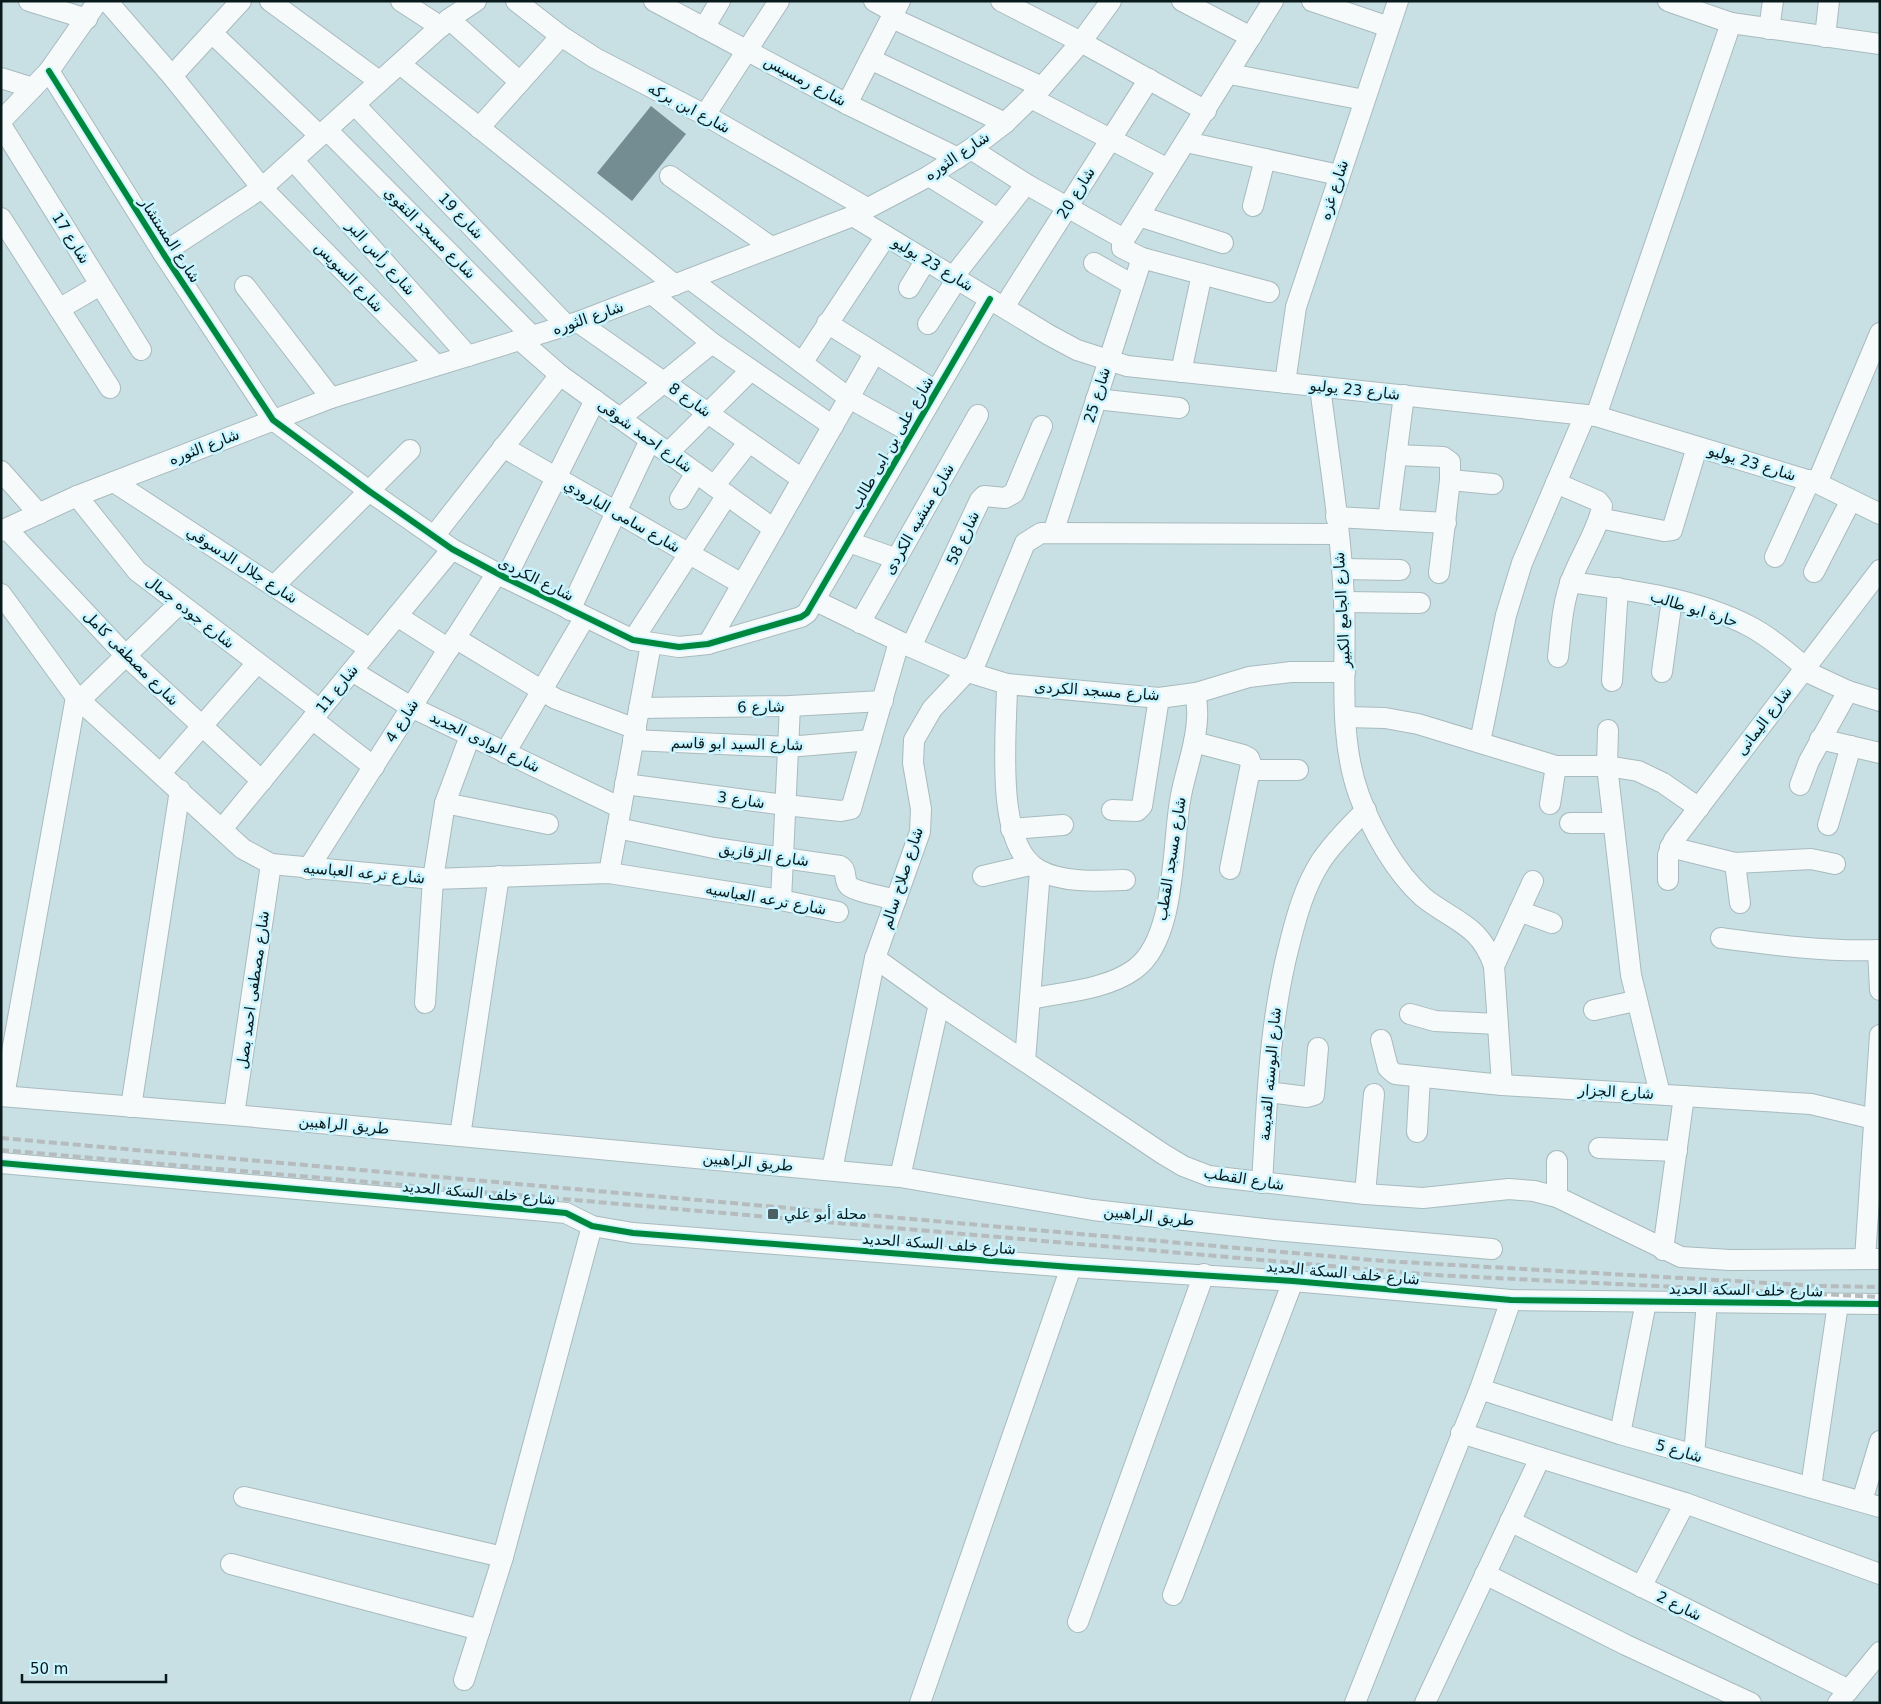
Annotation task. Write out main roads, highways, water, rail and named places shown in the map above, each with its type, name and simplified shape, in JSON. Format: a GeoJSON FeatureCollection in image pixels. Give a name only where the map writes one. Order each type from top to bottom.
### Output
{"type":"FeatureCollection","features":[{"type":"Feature","properties":{"kind":"railway"},"geometry":{"type":"LineString","coordinates":[[1,1138],[1384,1261],[1821,1286],[1880,1287]]}},
{"type":"Feature","properties":{"kind":"railway"},"geometry":{"type":"LineString","coordinates":[[1,1150],[1434,1275],[1880,1297]]}},
{"type":"Feature","properties":{"kind":"place","name":"محلة أبو علي"},"geometry":{"type":"Point","coordinates":[773,1214]}}]}
